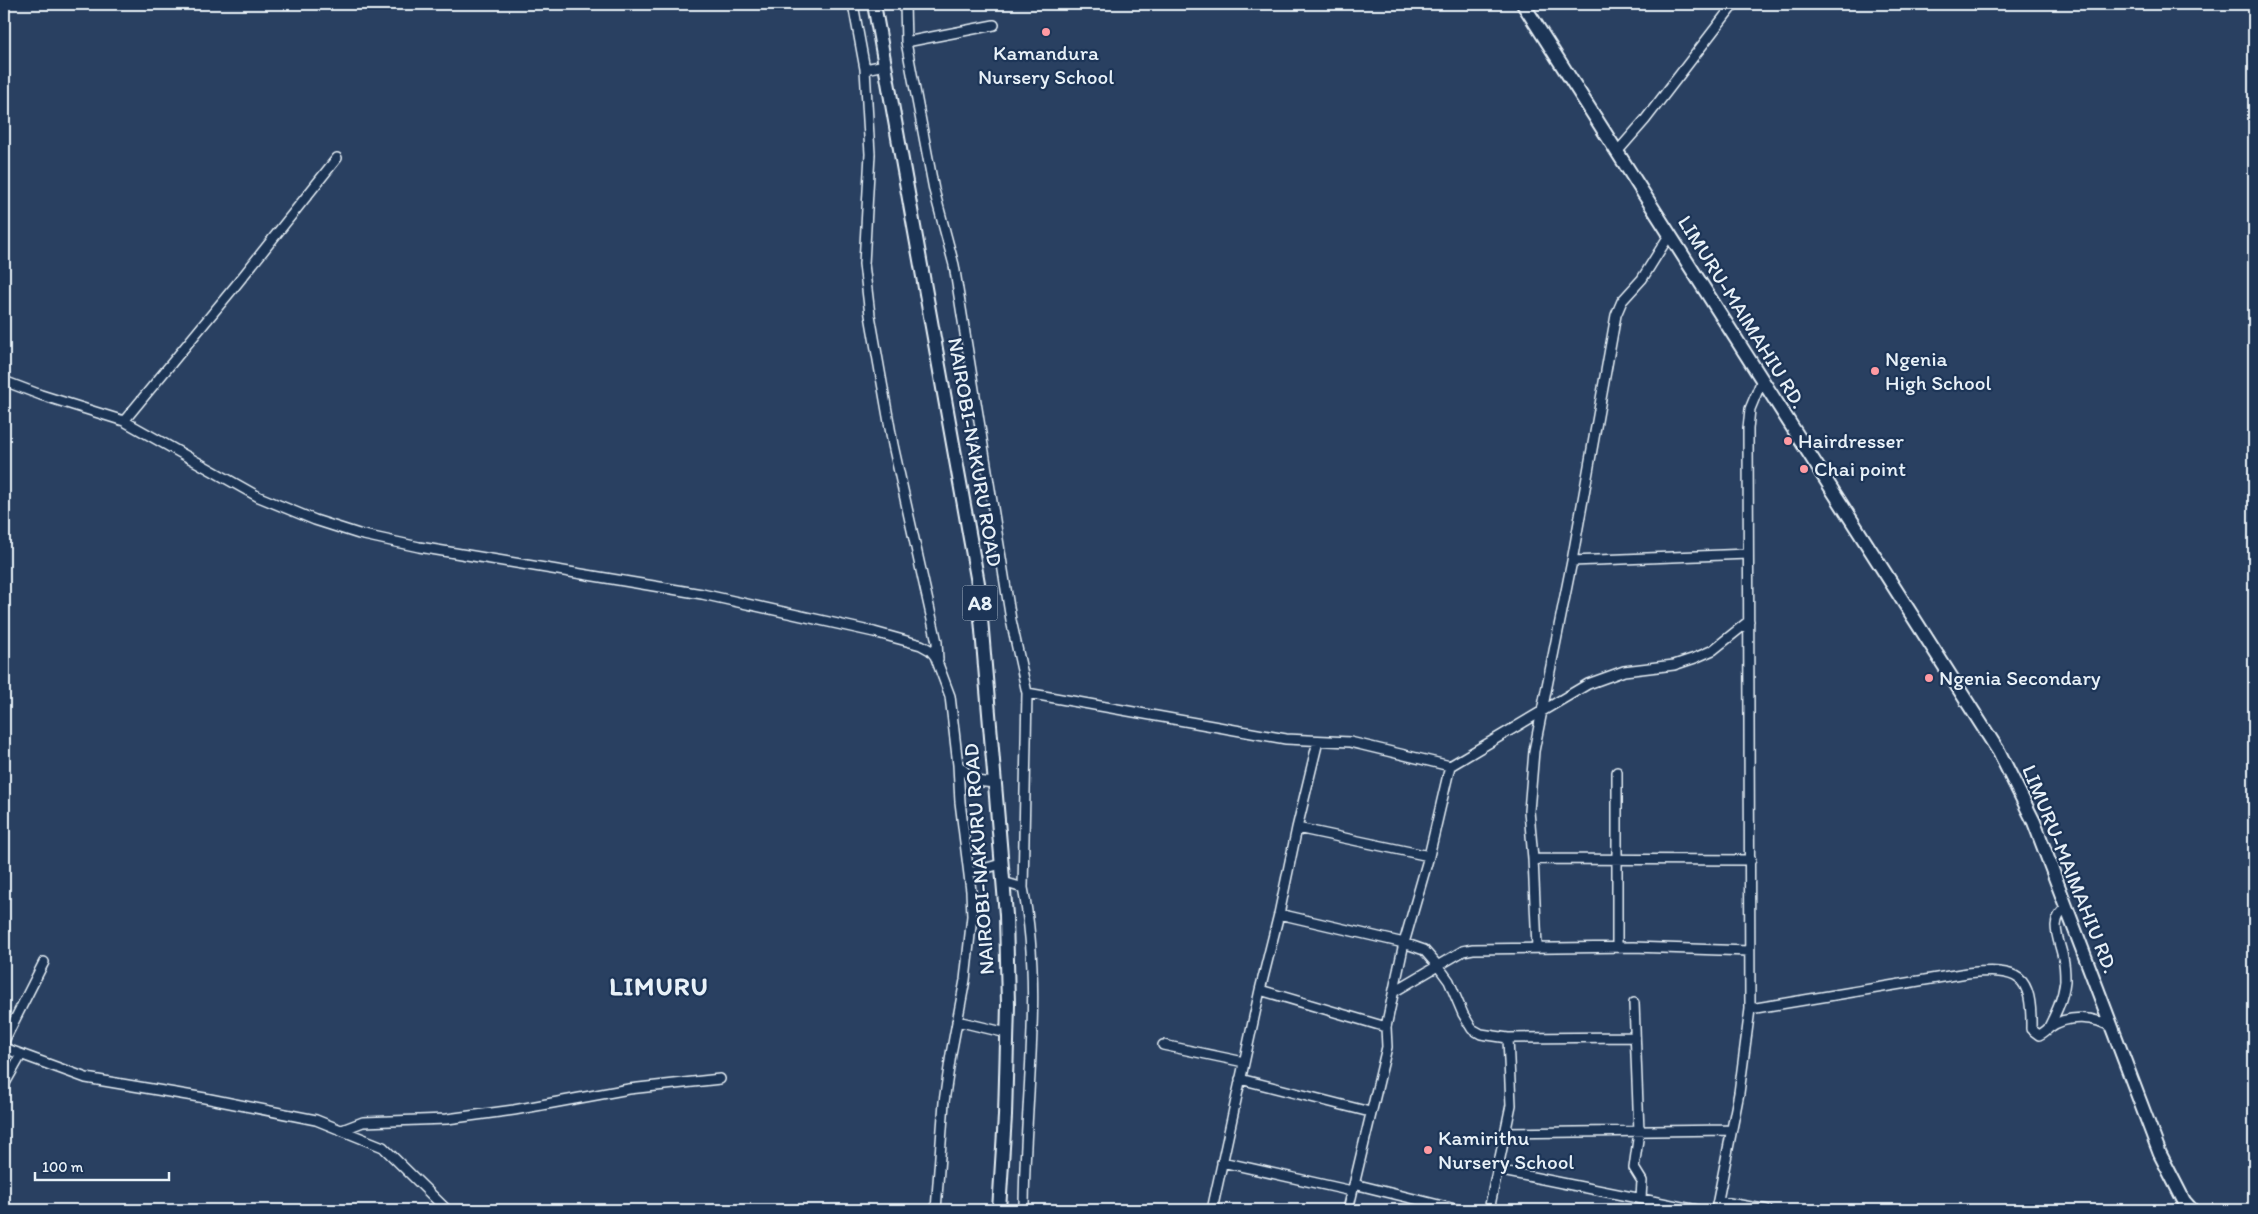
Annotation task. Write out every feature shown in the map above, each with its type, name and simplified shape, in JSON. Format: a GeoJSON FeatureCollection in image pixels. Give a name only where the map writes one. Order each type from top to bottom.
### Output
{"type":"FeatureCollection","features":[{"type":"Feature","properties":{"kind":"highway","name":"NAIROBI-NAKURU ROAD"},"geometry":{"type":"LineString","coordinates":[[874,4],[978,583],[1006,915],[1007,1033],[999,1210]]}},
{"type":"Feature","properties":{"kind":"highway","name":"LIMURU-MAIMAHIU RD."},"geometry":{"type":"LineString","coordinates":[[1523,4],[1999,752],[2034,822],[2160,1154],[2184,1200],[2192,1210]]}},
{"type":"Feature","properties":{"kind":"street"},"geometry":{"type":"LineString","coordinates":[[853,4],[865,69],[870,154],[864,264],[870,315],[893,445],[937,642],[938,663]]}},
{"type":"Feature","properties":{"kind":"street"},"geometry":{"type":"LineString","coordinates":[[905,4],[906,42],[934,190],[954,265],[1010,610],[1027,693],[1024,888],[1032,978],[1031,1048],[1024,1165],[1024,1210]]}},
{"type":"Feature","properties":{"kind":"street"},"geometry":{"type":"LineString","coordinates":[[1617,152],[1645,120],[1734,4]]}},
{"type":"Feature","properties":{"kind":"street"},"geometry":{"type":"LineString","coordinates":[[906,42],[994,25]]}},
{"type":"Feature","properties":{"kind":"street"},"geometry":{"type":"LineString","coordinates":[[865,69],[885,65]]}},
{"type":"Feature","properties":{"kind":"street"},"geometry":{"type":"LineString","coordinates":[[124,421],[337,158]]}},
{"type":"Feature","properties":{"kind":"street"},"geometry":{"type":"LineString","coordinates":[[1537,947],[1530,794],[1541,712],[1572,561],[1616,315],[1622,301],[1642,279],[1670,234]]}},
{"type":"Feature","properties":{"kind":"street"},"geometry":{"type":"LineString","coordinates":[[1762,380],[1750,410],[1748,428],[1748,810],[1751,860],[1750,1009],[1746,1052],[1717,1205],[1768,1210]]}},
{"type":"Feature","properties":{"kind":"street"},"geometry":{"type":"LineString","coordinates":[[4,381],[41,395],[124,421],[260,497],[315,520],[359,534],[448,552],[702,594],[874,632],[921,645],[930,650],[938,663],[950,696],[960,802],[970,873],[972,916],[965,980],[944,1102],[936,1210]]}},
{"type":"Feature","properties":{"kind":"street"},"geometry":{"type":"LineString","coordinates":[[1572,561],[1748,554]]}},
{"type":"Feature","properties":{"kind":"street"},"geometry":{"type":"LineString","coordinates":[[1027,693],[1286,738],[1357,743],[1450,766],[1588,684],[1609,675],[1674,665],[1695,658],[1713,650],[1749,621]]}},
{"type":"Feature","properties":{"kind":"street"},"geometry":{"type":"LineString","coordinates":[[1212,1210],[1260,990],[1279,914],[1296,828],[1318,740]]}},
{"type":"Feature","properties":{"kind":"street"},"geometry":{"type":"LineString","coordinates":[[958,765],[975,781],[995,783]]}},
{"type":"Feature","properties":{"kind":"street"},"geometry":{"type":"LineString","coordinates":[[1348,1210],[1386,1047],[1386,1027],[1404,943],[1429,856],[1450,766]]}},
{"type":"Feature","properties":{"kind":"street"},"geometry":{"type":"LineString","coordinates":[[1617,772],[1617,946]]}},
{"type":"Feature","properties":{"kind":"street"},"geometry":{"type":"LineString","coordinates":[[1296,828],[1429,856]]}},
{"type":"Feature","properties":{"kind":"street"},"geometry":{"type":"LineString","coordinates":[[1533,859],[1751,860]]}},
{"type":"Feature","properties":{"kind":"street"},"geometry":{"type":"LineString","coordinates":[[970,873],[1001,864]]}},
{"type":"Feature","properties":{"kind":"street"},"geometry":{"type":"LineString","coordinates":[[1003,882],[1024,888]]}},
{"type":"Feature","properties":{"kind":"street"},"geometry":{"type":"LineString","coordinates":[[2048,1029],[2060,1005],[2064,986],[2064,958],[2056,928],[2057,916],[2067,908]]}},
{"type":"Feature","properties":{"kind":"street"},"geometry":{"type":"LineString","coordinates":[[1279,914],[1404,943],[1424,950],[1449,981],[1463,1014],[1472,1029],[1481,1034],[1508,1038],[1634,1037]]}},
{"type":"Feature","properties":{"kind":"street"},"geometry":{"type":"LineString","coordinates":[[1395,991],[1464,951],[1473,949],[1617,946],[1749,951]]}},
{"type":"Feature","properties":{"kind":"street"},"geometry":{"type":"LineString","coordinates":[[4,1041],[44,962]]}},
{"type":"Feature","properties":{"kind":"street"},"geometry":{"type":"LineString","coordinates":[[1750,1009],[1967,973],[2002,970],[2020,978],[2027,988],[2031,1029],[2039,1035],[2066,1020],[2077,1018],[2099,1022],[2113,1029]]}},
{"type":"Feature","properties":{"kind":"street"},"geometry":{"type":"LineString","coordinates":[[1260,990],[1386,1027]]}},
{"type":"Feature","properties":{"kind":"street"},"geometry":{"type":"LineString","coordinates":[[1634,1003],[1639,1132],[1634,1168],[1642,1181],[1641,1198]]}},
{"type":"Feature","properties":{"kind":"street"},"geometry":{"type":"LineString","coordinates":[[957,1021],[1007,1033]]}},
{"type":"Feature","properties":{"kind":"street"},"geometry":{"type":"LineString","coordinates":[[1489,1210],[1505,1133],[1509,1123],[1511,1105],[1508,1038]]}},
{"type":"Feature","properties":{"kind":"street"},"geometry":{"type":"LineString","coordinates":[[1163,1045],[1244,1062]]}},
{"type":"Feature","properties":{"kind":"street"},"geometry":{"type":"LineString","coordinates":[[4,1048],[86,1078],[297,1116],[342,1130],[383,1147],[442,1208]]}},
{"type":"Feature","properties":{"kind":"street"},"geometry":{"type":"LineString","coordinates":[[4,1085],[21,1054]]}},
{"type":"Feature","properties":{"kind":"street"},"geometry":{"type":"LineString","coordinates":[[342,1130],[363,1122],[447,1119],[514,1110],[629,1089],[720,1079]]}},
{"type":"Feature","properties":{"kind":"street"},"geometry":{"type":"LineString","coordinates":[[1240,1079],[1370,1112]]}},
{"type":"Feature","properties":{"kind":"street"},"geometry":{"type":"LineString","coordinates":[[1505,1133],[1731,1130]]}},
{"type":"Feature","properties":{"kind":"street"},"geometry":{"type":"LineString","coordinates":[[1222,1162],[1459,1210]]}},
{"type":"Feature","properties":{"kind":"street"},"geometry":{"type":"LineString","coordinates":[[1497,1170],[1641,1198],[1666,1207],[1697,1210]]}},
{"type":"Feature","properties":{"kind":"place","name":"Kamandura Nursery School"},"geometry":{"type":"Point","coordinates":[1046,32]}},
{"type":"Feature","properties":{"kind":"place","name":"Ngenia High School"},"geometry":{"type":"Point","coordinates":[1875,371]}},
{"type":"Feature","properties":{"kind":"place","name":"Hairdresser"},"geometry":{"type":"Point","coordinates":[1788,441]}},
{"type":"Feature","properties":{"kind":"place","name":"Chai point"},"geometry":{"type":"Point","coordinates":[1804,469]}},
{"type":"Feature","properties":{"kind":"place","name":"Ngenia Secondary"},"geometry":{"type":"Point","coordinates":[1929,678]}},
{"type":"Feature","properties":{"kind":"place","name":"Kamirithu Nursery School"},"geometry":{"type":"Point","coordinates":[1428,1150]}},
{"type":"Feature","properties":{"kind":"district","name":"LIMURU"},"geometry":{"type":"Point","coordinates":[659,986]}}]}
